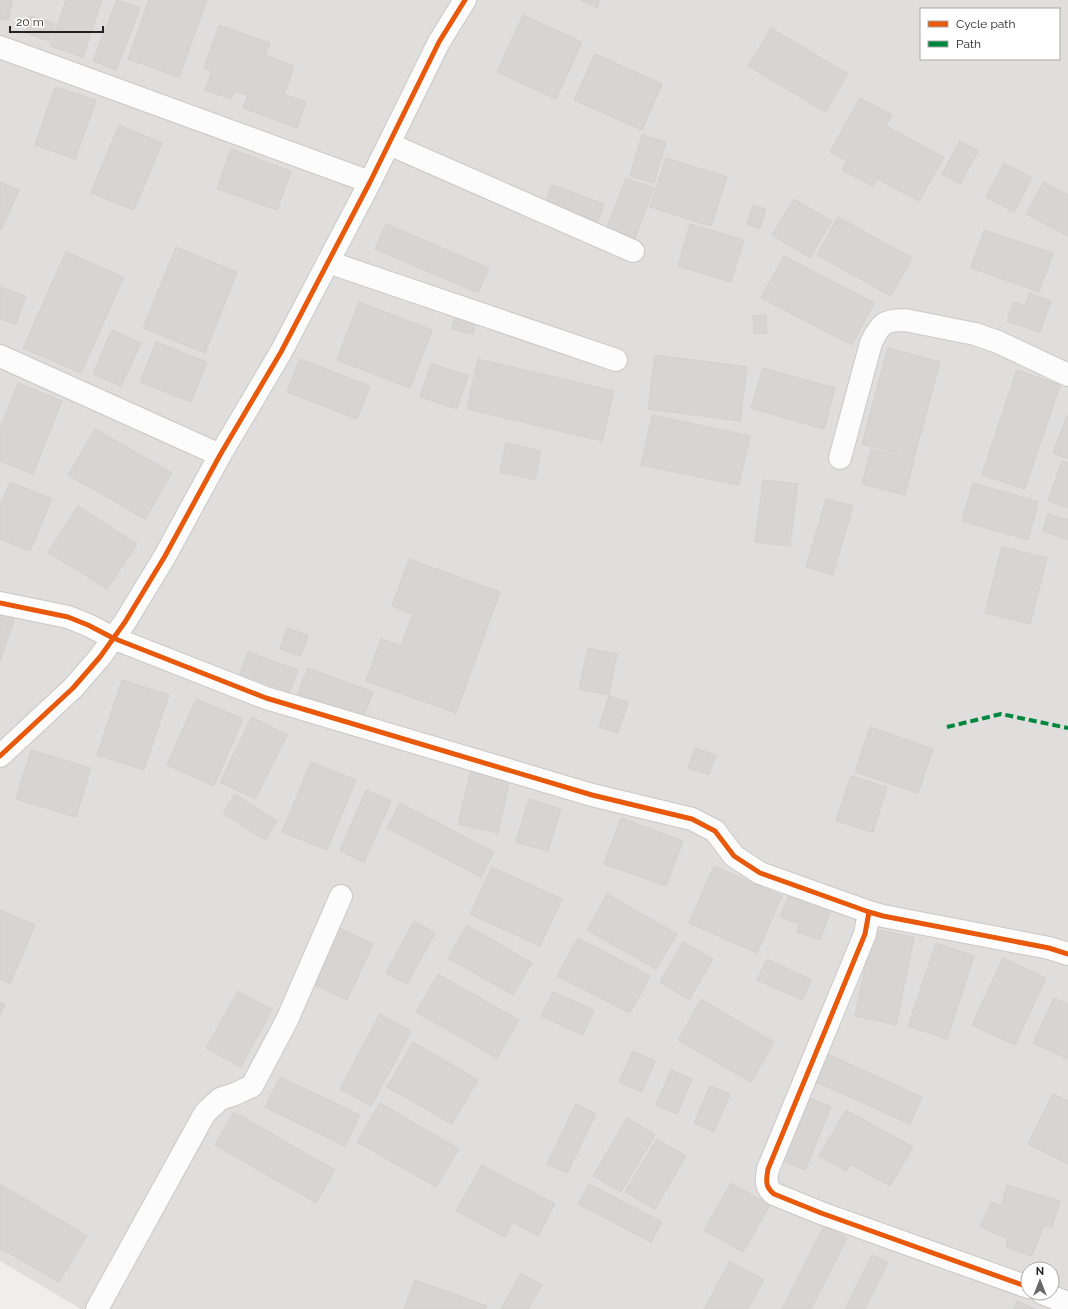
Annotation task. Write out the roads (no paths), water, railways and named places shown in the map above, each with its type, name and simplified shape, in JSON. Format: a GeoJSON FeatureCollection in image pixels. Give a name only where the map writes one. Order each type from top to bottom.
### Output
{"type":"FeatureCollection","features":[{"type":"Feature","properties":{"kind":"street"},"geometry":{"type":"LineString","coordinates":[[0,756],[73,688],[100,658],[125,622],[165,556],[220,455],[281,352],[370,182],[439,42],[465,0]]}},
{"type":"Feature","properties":{"kind":"street"},"geometry":{"type":"LineString","coordinates":[[0,47],[370,182]]}},
{"type":"Feature","properties":{"kind":"street"},"geometry":{"type":"LineString","coordinates":[[389,144],[633,251]]}},
{"type":"Feature","properties":{"kind":"street"},"geometry":{"type":"LineString","coordinates":[[328,262],[616,360]]}},
{"type":"Feature","properties":{"kind":"street"},"geometry":{"type":"LineString","coordinates":[[840,458],[871,343],[876,333],[886,322],[905,320],[975,334],[1004,344],[1068,375]]}},
{"type":"Feature","properties":{"kind":"street"},"geometry":{"type":"LineString","coordinates":[[0,356],[220,455]]}},
{"type":"Feature","properties":{"kind":"street"},"geometry":{"type":"LineString","coordinates":[[0,603],[68,617],[88,625],[113,638],[266,698],[592,795],[692,820],[715,831],[734,856],[760,873],[869,912],[1049,948],[1068,954]]}},
{"type":"Feature","properties":{"kind":"street"},"geometry":{"type":"LineString","coordinates":[[97,1309],[205,1113],[220,1099],[252,1086],[287,1020],[341,896]]}},
{"type":"Feature","properties":{"kind":"street"},"geometry":{"type":"LineString","coordinates":[[869,912],[865,934],[768,1169],[766,1185],[774,1194],[821,1213],[1020,1284]]}}]}
